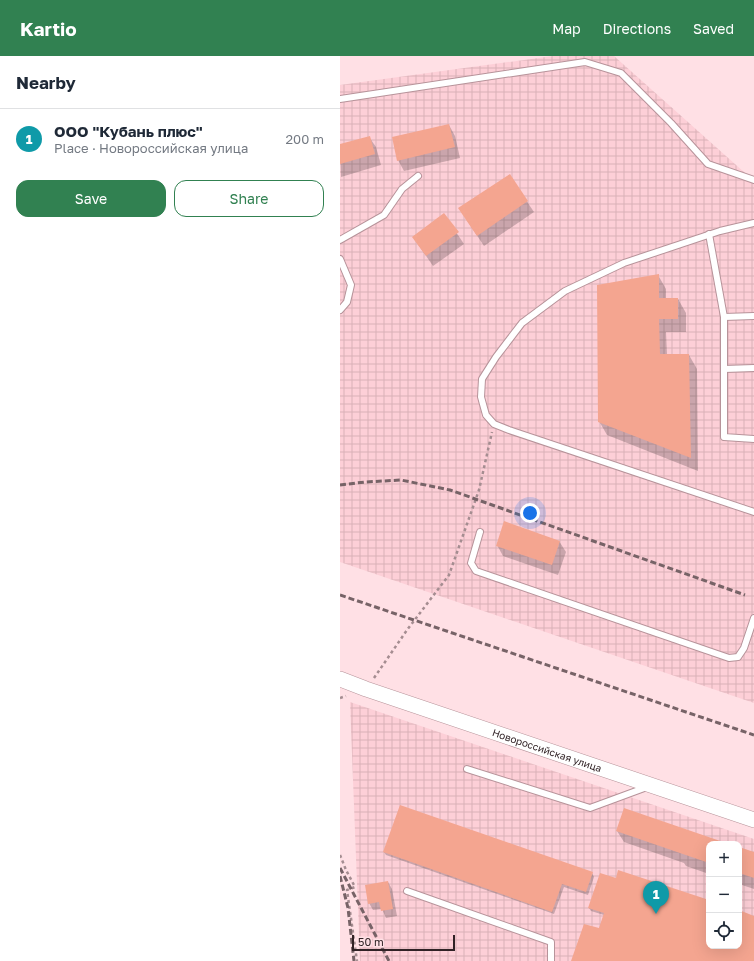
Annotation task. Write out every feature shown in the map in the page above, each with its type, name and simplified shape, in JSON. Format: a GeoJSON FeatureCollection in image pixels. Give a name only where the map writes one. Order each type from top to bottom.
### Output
{"type":"FeatureCollection","features":[{"type":"Feature","properties":{"kind":"street","name":"Новороссийская улица"},"geometry":{"type":"LineString","coordinates":[[340,679],[754,820]]}},
{"type":"Feature","properties":{"kind":"lane"},"geometry":{"type":"LineString","coordinates":[[340,99],[585,62],[621,73],[671,123],[708,164],[754,180]]}},
{"type":"Feature","properties":{"kind":"lane"},"geometry":{"type":"LineString","coordinates":[[340,240],[384,215],[402,189],[418,176]]}},
{"type":"Feature","properties":{"kind":"lane"},"geometry":{"type":"LineString","coordinates":[[754,223],[709,234],[624,264],[565,291],[522,324],[496,357],[482,379],[481,397],[486,415],[494,424],[754,512]]}},
{"type":"Feature","properties":{"kind":"lane"},"geometry":{"type":"LineString","coordinates":[[709,234],[724,317],[724,437],[754,439]]}},
{"type":"Feature","properties":{"kind":"lane"},"geometry":{"type":"LineString","coordinates":[[340,259],[352,285],[347,302],[340,310]]}},
{"type":"Feature","properties":{"kind":"lane"},"geometry":{"type":"LineString","coordinates":[[724,317],[754,316]]}},
{"type":"Feature","properties":{"kind":"lane"},"geometry":{"type":"LineString","coordinates":[[724,369],[754,368]]}},
{"type":"Feature","properties":{"kind":"lane"},"geometry":{"type":"LineString","coordinates":[[480,532],[471,563],[476,571],[729,658],[738,657],[744,648],[754,618]]}},
{"type":"Feature","properties":{"kind":"lane"},"geometry":{"type":"LineString","coordinates":[[466,769],[590,808],[652,785]]}},
{"type":"Feature","properties":{"kind":"lane"},"geometry":{"type":"LineString","coordinates":[[407,891],[551,942],[551,961]]}},
{"type":"Feature","properties":{"kind":"path"},"geometry":{"type":"LineString","coordinates":[[340,698],[366,689],[407,630],[449,575],[479,490],[494,424]]}},
{"type":"Feature","properties":{"kind":"path"},"geometry":{"type":"LineString","coordinates":[[340,855],[355,887],[347,890],[357,961]]}},
{"type":"Feature","properties":{"kind":"shaded area"},"geometry":{"type":"Polygon","coordinates":[[[553,56],[614,56],[754,181],[754,703],[340,562],[340,85],[553,56]]]}},
{"type":"Feature","properties":{"kind":"shaded area"},"geometry":{"type":"Polygon","coordinates":[[[350,702],[754,839],[754,961],[360,961],[350,702]]]}},
{"type":"Feature","properties":{"kind":"building"},"geometry":{"type":"Polygon","coordinates":[[[449,124],[455,147],[397,161],[392,137],[449,124]]]}},
{"type":"Feature","properties":{"kind":"building"},"geometry":{"type":"Polygon","coordinates":[[[370,136],[375,154],[340,164],[340,144],[370,136]]]}},
{"type":"Feature","properties":{"kind":"building"},"geometry":{"type":"Polygon","coordinates":[[[510,174],[528,201],[477,236],[458,208],[510,174]]]}},
{"type":"Feature","properties":{"kind":"building"},"geometry":{"type":"Polygon","coordinates":[[[444,213],[459,232],[426,256],[412,237],[444,213]]]}},
{"type":"Feature","properties":{"kind":"building"},"geometry":{"type":"Polygon","coordinates":[[[659,274],[659,298],[678,298],[678,319],[659,319],[660,354],[689,354],[691,458],[598,422],[597,285],[659,274]]]}},
{"type":"Feature","properties":{"kind":"building"},"geometry":{"type":"Polygon","coordinates":[[[504,521],[560,541],[552,565],[496,546],[504,521]]]}},
{"type":"Feature","properties":{"kind":"building"},"geometry":{"type":"Polygon","coordinates":[[[400,805],[593,872],[586,892],[562,884],[552,912],[383,852],[400,805]]]}},
{"type":"Feature","properties":{"kind":"building"},"geometry":{"type":"Polygon","coordinates":[[[624,808],[720,841],[706,841],[706,862],[616,831],[624,808]]]}},
{"type":"Feature","properties":{"kind":"building"},"geometry":{"type":"Polygon","coordinates":[[[742,848],[754,852],[754,878],[742,874],[742,848]]]}},
{"type":"Feature","properties":{"kind":"building"},"geometry":{"type":"Polygon","coordinates":[[[618,870],[706,899],[706,949],[742,949],[742,911],[754,916],[754,961],[571,961],[584,924],[599,928],[604,913],[588,908],[600,873],[616,878],[618,870]]]}},
{"type":"Feature","properties":{"kind":"building"},"geometry":{"type":"Polygon","coordinates":[[[388,881],[393,909],[381,911],[379,902],[368,904],[365,885],[388,881]]]}},
{"type":"Feature","properties":{"kind":"railway"},"geometry":{"type":"LineString","coordinates":[[340,485],[401,480],[450,490],[745,595]]}},
{"type":"Feature","properties":{"kind":"railway"},"geometry":{"type":"LineString","coordinates":[[340,595],[754,735]]}},
{"type":"Feature","properties":{"kind":"railway"},"geometry":{"type":"LineString","coordinates":[[340,868],[389,961]]}},
{"type":"Feature","properties":{"kind":"railway"},"geometry":{"type":"LineString","coordinates":[[340,876],[348,908],[354,961]]}},
{"type":"Feature","properties":{"kind":"place","name":"ООО \"Кубань плюс\""},"geometry":{"type":"Point","coordinates":[656,914]}}]}
